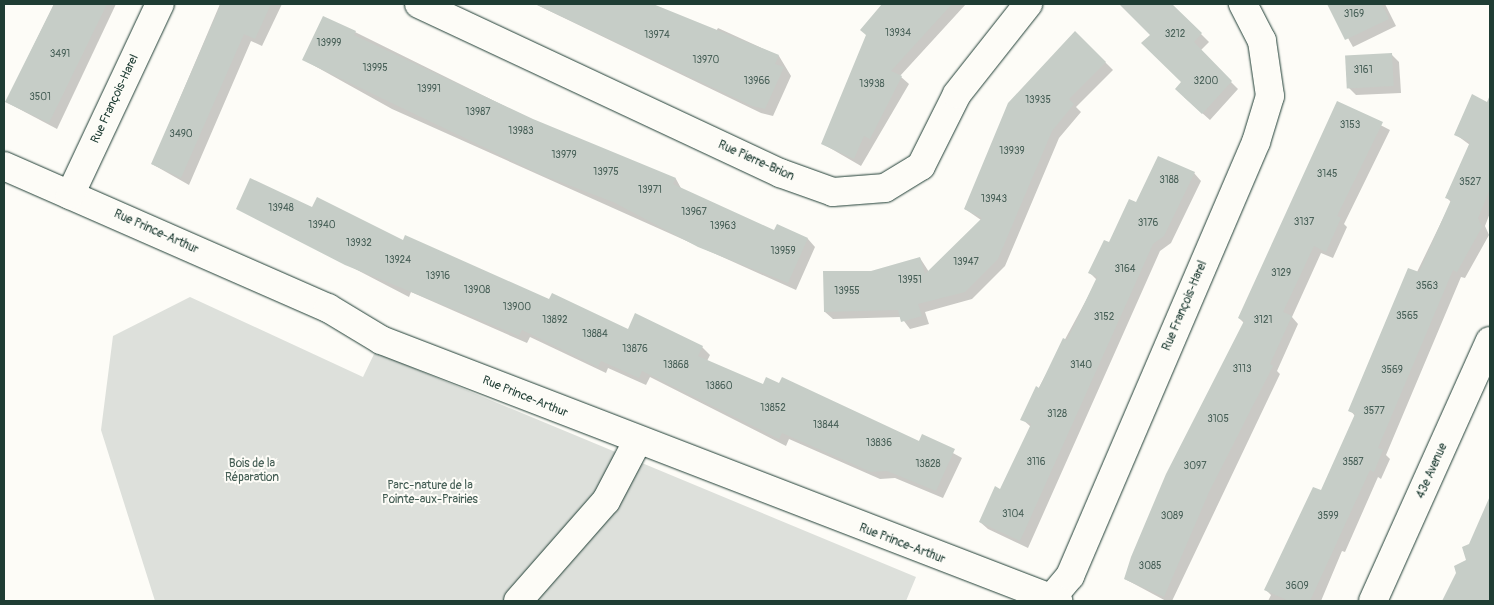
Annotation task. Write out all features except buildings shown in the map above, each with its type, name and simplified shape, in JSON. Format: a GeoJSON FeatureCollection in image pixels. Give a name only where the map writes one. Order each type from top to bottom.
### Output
{"type":"FeatureCollection","features":[{"type":"Feature","properties":{"kind":"street","name":"Rue François-Harel"},"geometry":{"type":"LineString","coordinates":[[70,195],[160,4]]}},
{"type":"Feature","properties":{"kind":"street","name":"Rue Pierre-Brion"},"geometry":{"type":"LineString","coordinates":[[419,4],[780,173],[833,192],[885,188],[921,166],[956,94],[1028,4]]}},
{"type":"Feature","properties":{"kind":"street","name":"Rue François-Harel"},"geometry":{"type":"LineString","coordinates":[[1053,600],[1070,576],[1256,142],[1270,96],[1262,41],[1243,4]]}},
{"type":"Feature","properties":{"kind":"street","name":"Rue Prince-Arthur"},"geometry":{"type":"LineString","coordinates":[[4,166],[328,308],[381,340],[637,442],[1053,600]]}},
{"type":"Feature","properties":{"kind":"street","name":"43e Avenue"},"geometry":{"type":"LineString","coordinates":[[1373,601],[1490,341]]}},
{"type":"Feature","properties":{"kind":"street"},"geometry":{"type":"LineString","coordinates":[[518,601],[606,501],[637,442]]}},
{"type":"Feature","properties":{"kind":"green space","name":"Parc-nature de la Pointe-aux-Prairies"},"geometry":{"type":"Polygon","coordinates":[[[190,297],[363,377],[375,352],[916,577],[906,601],[155,601],[101,430],[113,336],[190,297]]]}},
{"type":"Feature","properties":{"kind":"park label","name":"Bois de la Réparation"},"geometry":{"type":"Point","coordinates":[252,471]}}]}
